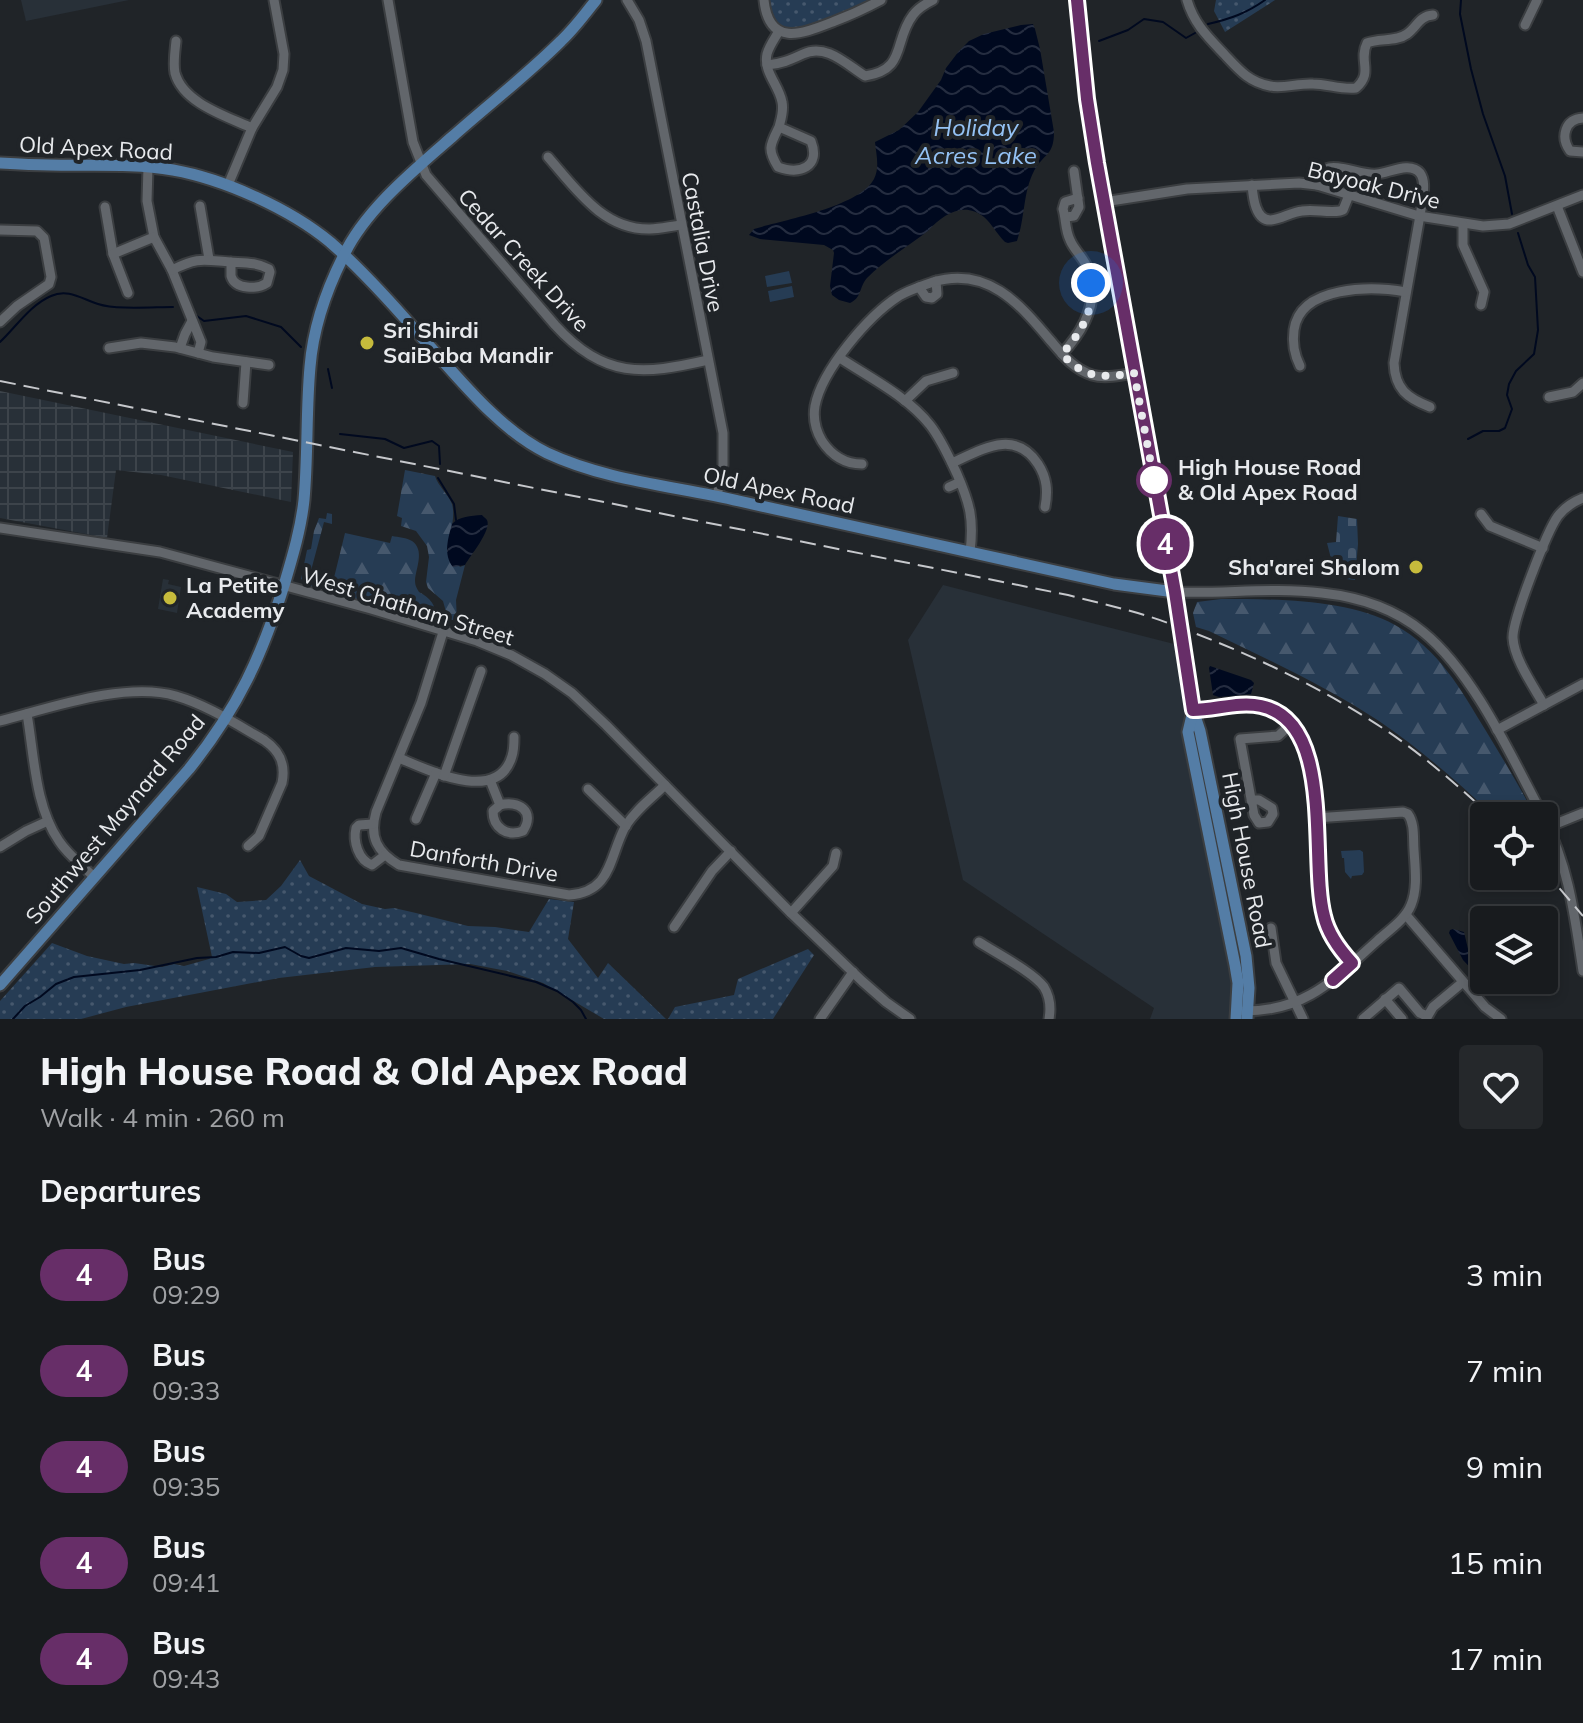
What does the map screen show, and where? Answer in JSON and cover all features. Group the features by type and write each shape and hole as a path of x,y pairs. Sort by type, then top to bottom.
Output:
{"main road":[{"name":"Southwest Maynard Road","path":"0,985 189,769 226,719 263,649 298,536 304,500 310,363 321,309 344,255 381,204 422,163 562,41 596,0"},
{"name":"High House Road","path":"1080,1 1087,99 1104,202 1175,592 1193,710 1200,731 1246,956 1242,1015"},
{"name":"Old Apex Road","path":"0,163 173,170 228,185 278,209 308,226 344,255 498,420 535,447 559,458 601,472 1114,584 1175,592"}],"street":[{"path":"228,185 252,128 277,87 283,70 284,54 274,0"},
{"name":"Cedar Creek Drive","path":"388,0 413,142 426,175 565,335 602,362 643,371 708,360"},
{"name":"Castalia Drive","path":"627,0 639,20 646,41 723,441 723,465 717,496"},
{"path":"764,0 768,18 779,31 787,34 803,33 881,0"},
{"path":"767,65 784,63 808,51 821,50 865,76 880,74 895,60 911,17 921,6 933,0"},
{"path":"1187,0 1199,28 1237,70 1249,79 1273,87 1309,84 1356,88 1364,78 1367,67 1363,51 1367,43 1406,35 1421,18 1433,15"},
{"path":"1525,25 1537,0"},
{"path":"779,31 768,49 767,65 782,101 779,127 770,147 778,167 790,171 803,169 813,159 811,141 779,127"},
{"path":"176,41 174,70 184,91 197,101 252,128"},
{"path":"1583,118 1570,123 1565,137 1570,151 1583,152"},
{"path":"548,157 585,199 607,218 622,225 646,229 681,225"},
{"path":"148,167 147,201 154,237 172,270 201,342 198,353"},
{"path":"1317,185 1326,169 1332,167 1372,175 1413,168 1422,175 1424,182 1419,216 1394,363 1396,381 1402,389 1412,400 1430,407"},
{"path":"1062,354 1073,341 1093,299 1088,269 1069,238 1063,209 1067,200 1078,198 1074,171"},
{"name":"Bayoak Drive","path":"1104,202 1187,189 1284,183 1317,185 1419,216 1463,225 1495,226 1509,224 1583,195"},
{"path":"1252,185 1254,204 1263,217 1271,220 1302,211 1340,211 1349,195"},
{"path":"200,206 209,259"},
{"path":"1557,206 1583,272"},
{"path":"105,207 113,254 128,293"},
{"path":"1463,225 1463,245 1484,292 1481,305"},
{"path":"0,230 37,231 42,235 51,277 47,286 0,322"},
{"path":"113,254 154,237"},
{"path":"172,270 186,263 209,259 231,262"},
{"path":"862,464 849,464 829,451 815,424 818,396 855,336 878,313 900,296 936,281 970,280 1000,290 1021,306 1073,365 1090,374 1103,377 1134,373"},
{"path":"1300,366 1293,350 1295,321 1316,299 1365,288 1406,292"},
{"path":"180,348 192,321"},
{"path":"109,348 141,343 269,365"},
{"path":"840,358 905,401 930,425 968,499 972,516 970,552"},
{"path":"243,403 246,362"},
{"path":"905,401 926,381 953,373"},
{"path":"1549,397 1573,392 1583,383"},
{"path":"1023,448 1026,436"},
{"path":"952,463 994,445 1009,444 1023,448 1036,460 1045,479 1048,494 1045,507"},
{"path":"949,487 960,482"},
{"path":"1544,705 1518,657 1514,628 1543,548 1560,514 1583,498"},
{"path":"1481,514 1490,526 1543,548"},
{"name":"West Chatham Street","path":"0,528 160,552 371,609 494,648 545,674 572,693 853,972 910,1019"},
{"name":"Old Apex Road","path":"1175,592 1319,592 1378,605 1406,620 1435,642 1462,673 1535,802"},
{"path":"385,855 372,865 363,860 355,840 356,828 373,824 421,703 443,632"},
{"path":"416,819 440,774 481,671"},
{"path":"1497,730 1583,684"},
{"path":"0,721 118,692 158,692 195,703 273,746 281,757 282,783 259,836 248,846"},
{"path":"1193,710 1259,706 1279,714 1302,738 1310,759 1323,915 1333,938 1352,963"},
{"path":"27,714 41,799 48,821 66,850 94,877"},
{"path":"1251,800 1240,739 1278,736 1291,724"},
{"path":"399,758 440,774 475,782 490,780 509,763 514,737"},
{"path":"490,780 500,805"},
{"name":"Danforth Drive","path":"373,824 376,842 385,855 399,865 569,895 579,894 590,890 604,878 626,826 634,814 665,785"},
{"path":"588,789 626,826"},
{"path":"1242,1015 1296,1003 1320,991 1406,915 1414,897 1413,824 1409,815 1403,812 1315,818"},
{"path":"1558,818 1583,813"},
{"path":"0,847 48,821"},
{"path":"674,927 712,871 731,851"},
{"path":"791,913 833,866 836,853"},
{"name":"Old Apex Road","path":"1558,853 1568,878 1583,971"},
{"path":"1406,915 1485,1007 1501,1019"},
{"path":"1271,928 1276,963 1303,1019"},
{"path":"979,942 1032,976 1043,987 1049,1001 1049,1019"},
{"path":"820,1019 853,972"},
{"path":"1363,1019 1399,988 1426,1018 1439,1001 1463,982"},
{"path":"1385,999 1402,1019"}],"shaded area":[{"path":"21,0 129,0 26,21"},
{"path":"0,391 293,452 291,502 161,475 116,470 107,538 0,518"},
{"name":"La Petite Academy","path":"163,579 169,580 168,584 181,587 177,613 158,609"},
{"path":"943,585 1182,646 1193,710 1188,733 1238,983 1236,1019 1150,1019 1154,1008 963,880 908,640"}],"green space":[{"path":"766,0 875,0 792,32 775,25"},
{"path":"1216,0 1275,0 1225,32 1214,11"},
{"path":"789,271 792,283 767,287 765,276"},
{"path":"792,286 794,297 770,302 768,291"},
{"path":"405,470 435,476 452,504 453,521 447,550 460,567 465,565 456,600 457,621 448,619 443,601 428,588 427,546 416,531 401,526 402,518 397,516"},
{"path":"327,513 332,514 332,524 324,522 309,578 316,580 312,587 301,579 307,550 311,549 319,518 326,519"},
{"path":"1338,516 1357,519 1355,580 1336,578 1327,543 1336,542"},
{"path":"345,533 390,543 392,536 412,541 419,554 415,585 432,602 435,618 429,622 330,594"},
{"path":"1221,599 1311,602 1356,610 1395,625 1437,658 1458,686 1527,802 1478,802 1438,766 1379,721 1296,673 1196,627 1193,613 1197,602"},
{"path":"1341,851 1363,852 1364,872 1351,879 1345,872"},
{"path":"300,860 309,876 362,904 394,908 468,926 529,932 549,899 574,902 568,939 598,978 608,963 666,1019 604,1019 543,983 507,971 470,964 375,967 279,978 126,1007 81,1019 0,1019 0,1001 52,943 87,956 124,964 184,966 209,959 212,957 197,887 226,894 237,902 266,900"},
{"path":"808,949 814,955 773,1019 668,1019 675,1007 734,995 738,979"}],"water":[{"name":"Holiday Acres Lake","path":"1033,24 1040,49 1054,140 1030,179 1017,241 1005,242 976,212 954,212 940,219 874,271 864,281 857,298 850,303 832,295 833,250 824,245 760,239 749,235 754,229 837,205 866,189 877,170 875,142 899,130 918,112 946,68 969,41 984,34"},
{"path":"482,515 488,524 484,536 465,565 453,567 447,552 452,524 462,518"},
{"path":"1210,666 1251,680 1254,683 1251,694 1213,695"},
{"path":"1450,930 1464,932 1470,950 1470,967 1463,960"}],"waterway":[{"path":"1208,24 1238,15 1265,0"},
{"path":"1461,0 1460,14 1471,69 1505,176 1512,214"},
{"path":"1099,41 1128,30 1144,19 1163,22 1186,38 1195,33"},
{"path":"1468,439 1483,431 1505,428 1512,409 1507,395 1509,384 1516,371 1534,354 1538,330 1535,277 1518,233"},
{"path":"0,342 36,305 57,294 69,294 114,307 173,307"},
{"path":"194,314 204,321 246,316 281,327 301,347"},
{"path":"328,369 332,388"},
{"path":"340,434 385,439 404,448 432,441 439,446 440,464"},
{"path":"438,478 454,504 456,520"},
{"path":"13,1019 25,1006 56,984 74,977 285,947 309,958 346,948 379,951 401,948 536,982 573,1002 586,1019"}],"railway":[{"path":"0,381 1068,595 1144,615 1253,658 1335,699 1387,731 1475,802"},
{"path":"1558,887 1583,916"}],"bus line":[{"name":"4","path":"1077,0 1097,163 1175,592 1193,710 1259,706 1285,718 1302,738 1311,766 1314,790 1323,915 1339,948 1352,963 1333,980"}],"place":[{"name":"Sri Shirdi SaiBaba Mandir","path":"367,343"},
{"name":"High House Road & Old Apex Road","path":"1154,480"},
{"name":"Sha'arei Shalom","path":"1416,567"},
{"name":"La Petite Academy","path":"170,598"}],"route":[{"path":"1091,283 1093,299 1089,312 1062,354 1073,365 1090,374 1103,377 1134,373 1154,480"}]}
